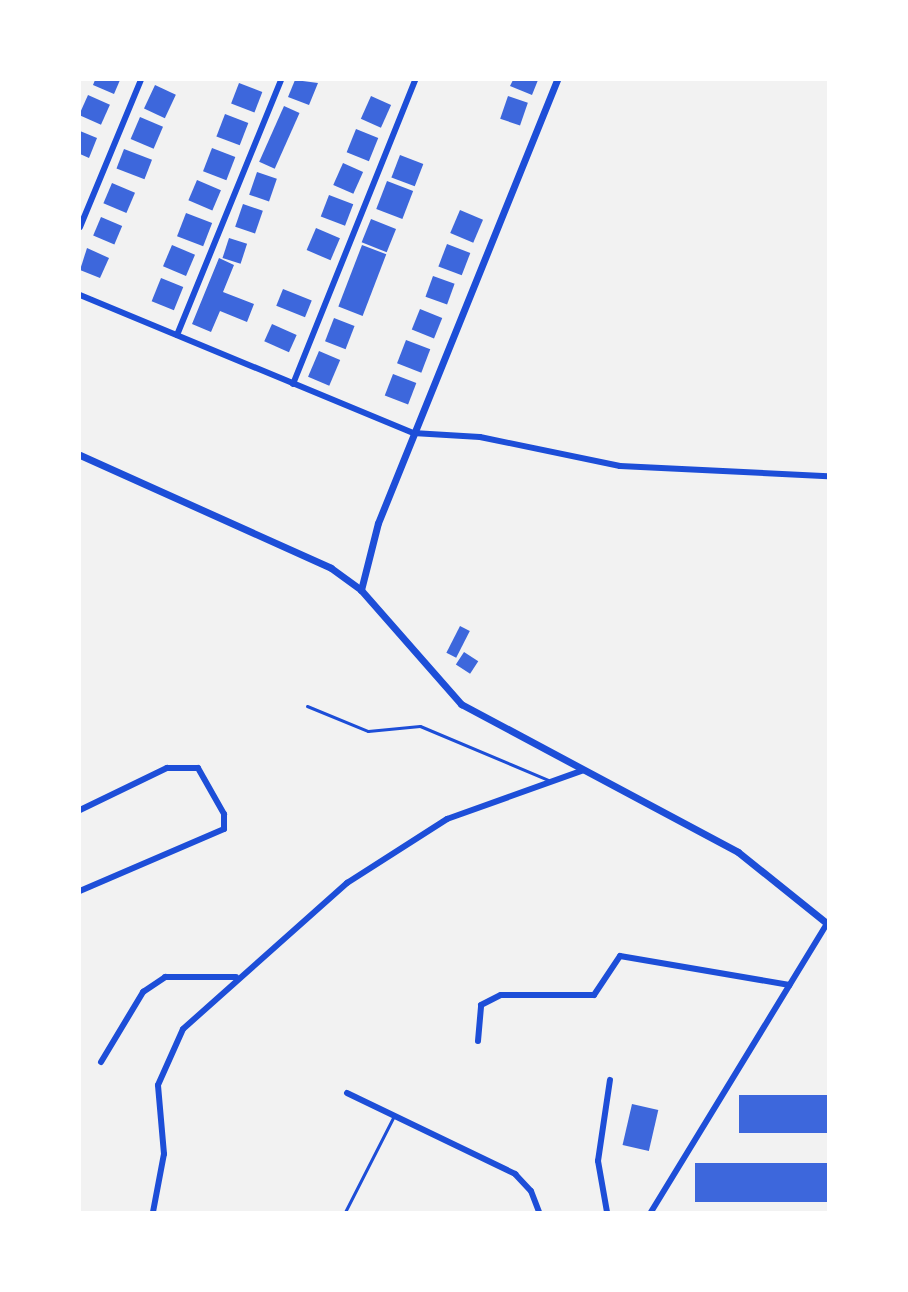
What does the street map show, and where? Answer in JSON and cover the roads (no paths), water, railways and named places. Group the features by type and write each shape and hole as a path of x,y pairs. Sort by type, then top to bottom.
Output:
{"street":[{"path":"80,227 141,80"},
{"path":"177,335 281,80"},
{"path":"293,384 415,80"},
{"path":"361,590 378,523 557,80"},
{"path":"80,295 413,433 480,437 620,466 828,476"},
{"path":"80,455 331,568 361,590 461,704 738,852 828,923 651,1212"},
{"path":"80,810 167,768 198,768 224,814 224,829 80,891"},
{"path":"153,1212 164,1154 158,1085 183,1029 236,977 347,884 447,819 584,770"},
{"path":"478,1041 481,1005 501,995 594,995 620,957 790,984"},
{"path":"101,1062 143,992 165,977 236,977"},
{"path":"607,1212 598,1161 610,1080"},
{"path":"347,1093 515,1174 531,1191 539,1212"}],"lane":[{"path":"307,706 368,731 420,726 552,782"},
{"path":"345,1212 394,1116"}]}
